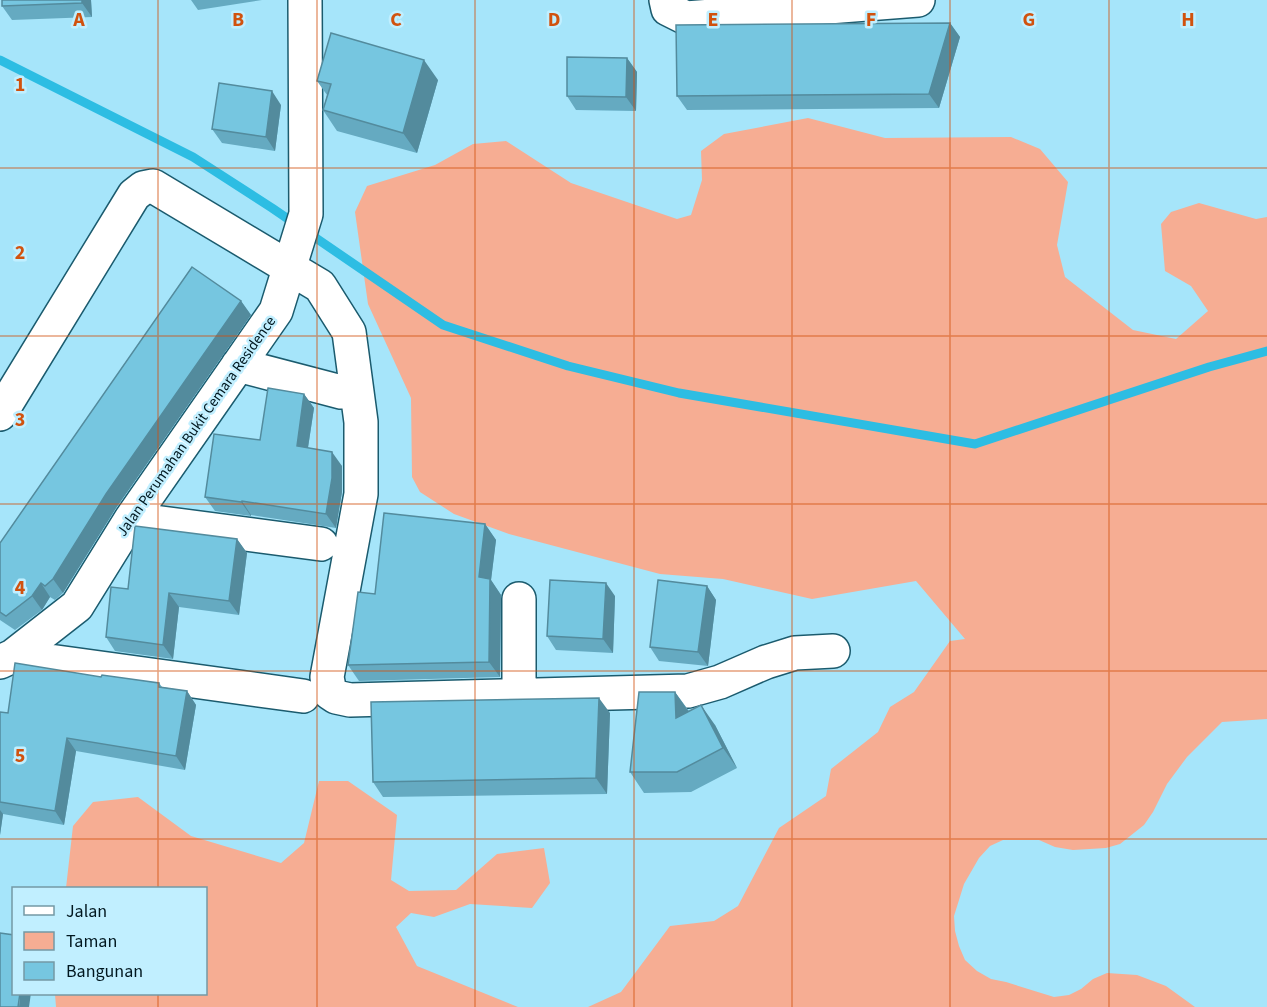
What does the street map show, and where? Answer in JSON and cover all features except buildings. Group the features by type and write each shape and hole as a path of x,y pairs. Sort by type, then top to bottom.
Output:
{"street":[{"name":"Jalan Perumahan Bukit Cemara Residence","path":"7,659 76,606 131,519 276,310 298,240 304,0"},
{"path":"666,0 668,9 686,18 918,0"},
{"path":"0,414 134,195 143,188 153,186 298,240 321,286 349,332 361,422 361,494 327,677 330,693 350,700 688,691 720,682 766,662 795,653 833,651"},
{"path":"238,365 341,392"},
{"path":"131,519 321,544"},
{"path":"519,599 519,696"},
{"path":"7,659 303,696"}],"green space":[{"path":"808,118 885,138 1011,137 1040,149 1068,182 1057,245 1065,277 1133,330 1176,339 1208,311 1191,286 1165,271 1161,224 1171,212 1199,203 1256,219 1267,217 1267,719 1222,722 1187,757 1167,784 1144,825 1120,844 1106,848 1073,850 1055,847 1039,840 1003,840 990,846 979,858 964,884 954,916 955,931 965,960 977,971 991,979 1054,997 1069,995 1093,979 1107,973 1137,975 1166,986 1195,1007 588,1007 621,992 670,926 714,921 738,906 779,828 826,796 831,769 878,732 890,707 914,692 950,641 965,639 916,581 812,599 723,579 660,574 509,534 454,514 420,492 412,477 411,398 368,304 355,212 367,186 435,165 473,144 506,141 571,183 677,219 691,215 702,180 701,151 724,134"},
{"path":"319,781 348,781 397,815 391,880 409,891 456,890 497,854 544,848 550,883 532,908 470,904 434,917 411,913 396,927 417,966 518,1007 56,1007 55,995 207,995 207,887 66,887 73,826 93,802 138,797 191,836 281,863 304,843"}],"waterway":[{"path":"0,60 193,157 443,325 568,366 679,393 975,444 1209,367 1267,351"}]}
